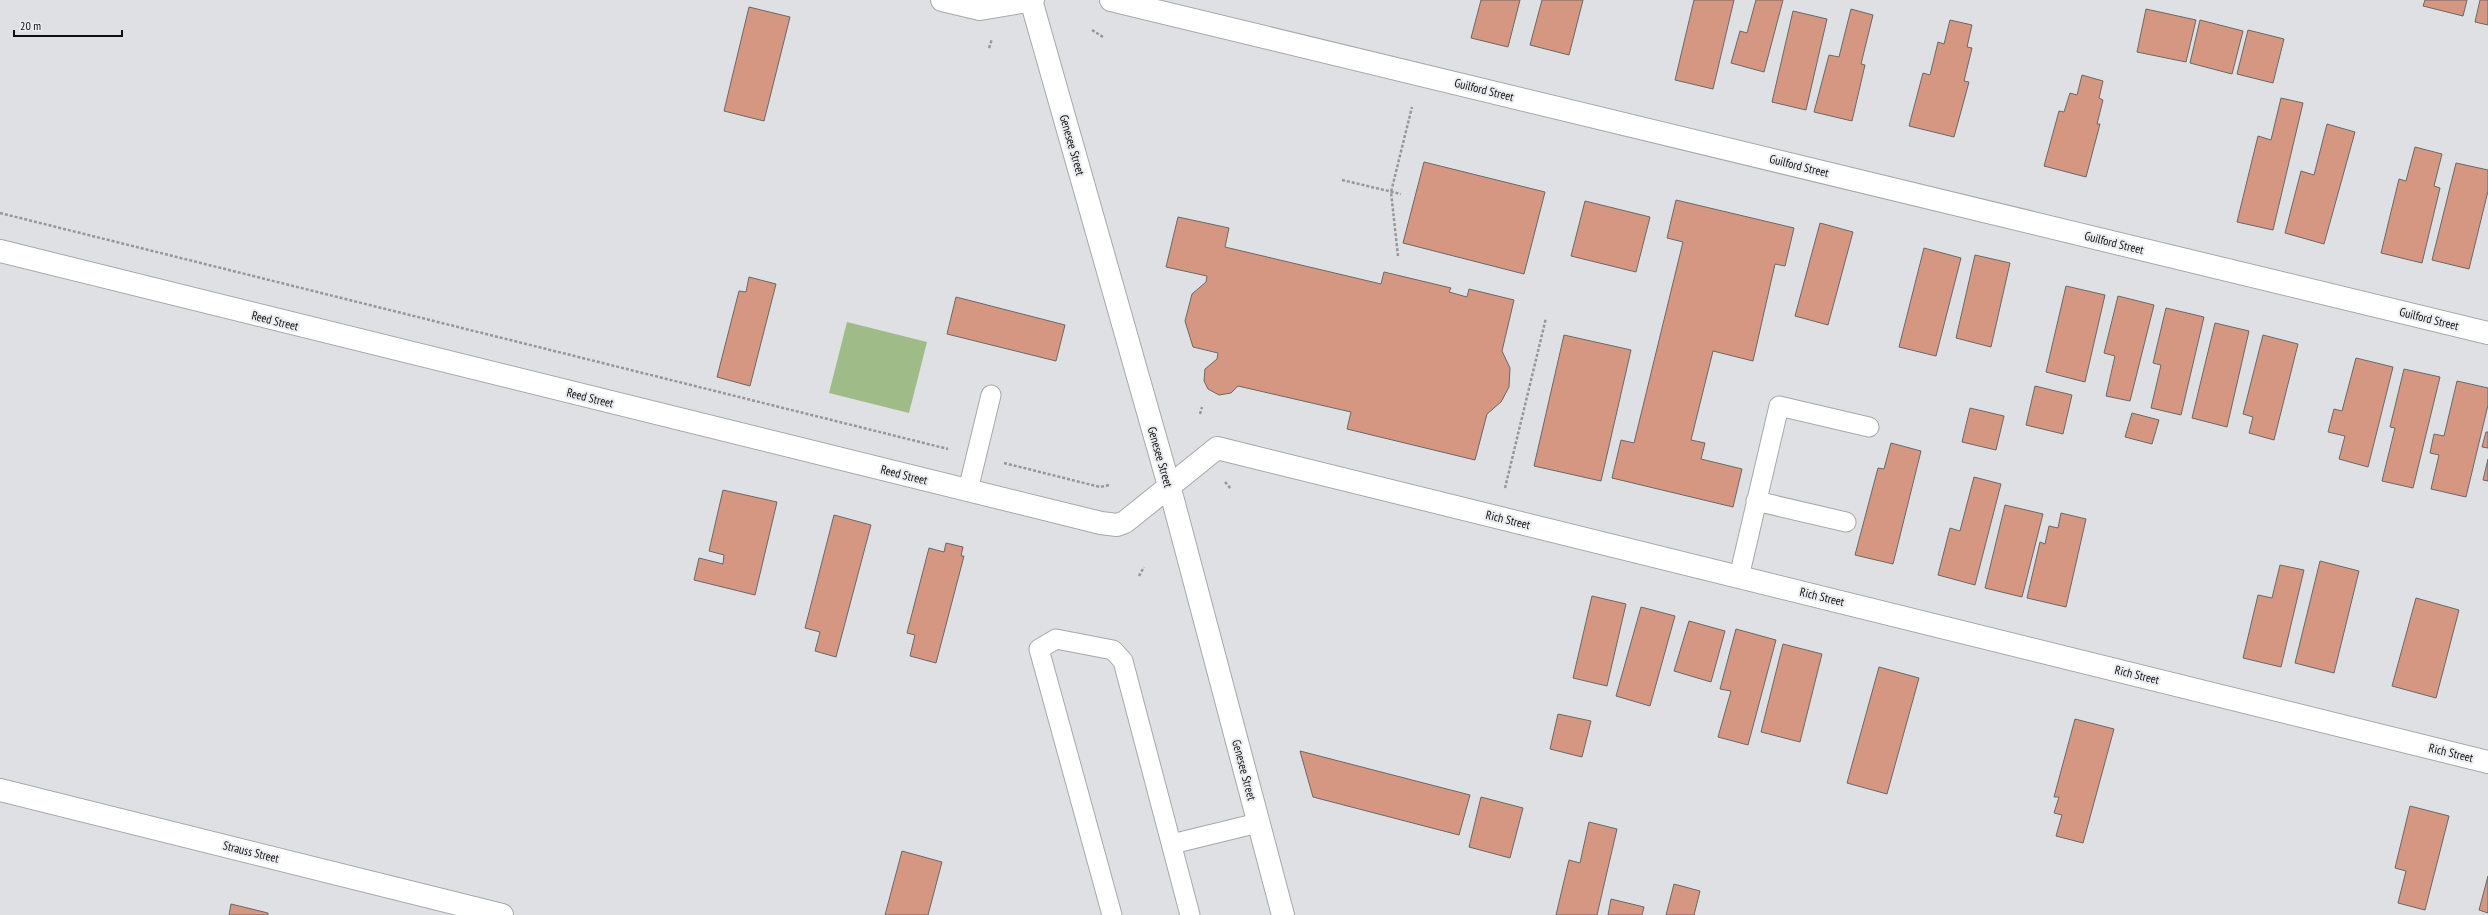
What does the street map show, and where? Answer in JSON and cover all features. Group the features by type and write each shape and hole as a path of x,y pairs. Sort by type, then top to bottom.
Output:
{"street":[{"path":"942,0 980,10 1032,0"},
{"name":"Genesee Street","path":"1032,0 1169,486 1283,915"},
{"name":"Guilford Street","path":"1111,0 2488,333"},
{"name":"Reed Street","path":"0,251 968,490 1117,525 1125,522 1169,486"},
{"name":"Rich Street","path":"1169,486 1217,448 2488,762"},
{"name":"Strauss Street","path":"0,790 502,915"}],"lane":[{"path":"968,490 991,395"},
{"path":"1739,577 1779,406 1869,427"},
{"path":"1756,501 1846,522"},
{"path":"1112,915 1039,649 1056,639 1113,650 1123,661 1190,915"},
{"path":"1172,844 1258,823"}],"path":[{"path":"1092,30 1103,37"},
{"path":"989,48 992,39"},
{"path":"1398,256 1391,192 1412,107"},
{"path":"1342,180 1401,194"},
{"path":"0,213 1100,487 1110,485"},
{"path":"1505,490 1546,318"},
{"path":"1200,414 1202,407"},
{"path":"1223,479 1231,489"},
{"path":"1139,576 1144,567"}],"green space":[{"path":"847,322 927,342 909,413 829,393"}],"building":[{"path":"1481,0 1520,0 1508,47 1471,38"},
{"path":"1542,0 1583,0 1569,55 1530,45"},
{"path":"1694,0 1734,0 1713,89 1675,80"},
{"path":"1756,0 1783,0 1764,72 1731,63 1740,31 1747,33"},
{"path":"2425,0 2467,0 2463,16 2423,6"},
{"path":"2480,0 2488,0 2488,25 2475,22"},
{"path":"749,7 790,17 764,121 724,111"},
{"path":"1851,9 1873,15 1861,64 1865,65 1852,121 1814,112 1829,55 1839,57"},
{"path":"2146,9 2196,20 2186,62 2137,52"},
{"path":"1793,11 1827,19 1806,110 1772,102"},
{"path":"1950,20 1972,25 1967,47 1972,48 1964,81 1969,82 1954,137 1909,126 1923,73 1930,75 1938,42 1944,44"},
{"path":"2200,20 2243,31 2232,74 2190,63"},
{"path":"2248,30 2284,39 2273,83 2237,74"},
{"path":"2082,75 2103,81 2099,98 2103,100 2097,124 2100,124 2086,177 2044,166 2059,111 2064,112 2070,93 2077,95"},
{"path":"2281,98 2303,103 2273,230 2237,222 2258,136 2271,140"},
{"path":"2327,124 2355,132 2324,244 2285,233 2301,171 2314,175"},
{"path":"2415,147 2442,154 2434,186 2440,188 2422,263 2381,253 2399,179 2406,181"},
{"path":"1424,162 1545,192 1524,274 1403,243"},
{"path":"2456,163 2488,170 2488,191 2469,269 2432,260"},
{"path":"1676,200 1794,228 1785,266 1775,264 1753,361 1713,351 1691,440 1705,443 1701,459 1742,469 1733,507 1612,478 1621,440 1634,443 1683,242 1667,238"},
{"path":"1585,201 1650,217 1636,272 1571,256"},
{"path":"1178,217 1229,228 1225,247 1381,284 1384,272 1451,288 1449,292 1467,297 1469,289 1514,300 1502,351 1510,368 1509,387 1501,402 1487,414 1475,460 1347,429 1351,412 1238,386 1231,393 1219,395 1208,389 1204,381 1205,369 1217,359 1218,353 1193,347 1185,321 1192,294 1206,282 1207,276 1166,267"},
{"path":"1820,223 1853,232 1828,325 1795,316"},
{"path":"1924,248 1961,258 1936,356 1899,347"},
{"path":"1975,255 2010,263 1991,347 1956,338"},
{"path":"749,277 776,284 750,386 717,377 739,291 746,292"},
{"path":"2066,286 2105,295 2085,382 2046,372"},
{"path":"2118,296 2154,305 2130,401 2106,396 2115,356 2104,353"},
{"path":"956,297 1065,325 1056,361 947,334"},
{"path":"2166,308 2204,317 2181,415 2151,408 2161,365 2153,363"},
{"path":"2215,323 2249,331 2227,427 2192,418"},
{"path":"1564,335 1631,350 1601,481 1534,466"},
{"path":"2263,335 2298,344 2274,440 2249,433 2253,417 2243,414"},
{"path":"2356,358 2393,367 2368,467 2339,459 2345,436 2328,432 2334,409 2342,411"},
{"path":"2404,369 2440,377 2413,488 2382,481 2395,428 2390,427"},
{"path":"2457,381 2488,388 2488,405 2466,497 2431,489 2439,455 2430,453 2434,434 2444,436"},
{"path":"2035,386 2072,395 2063,434 2026,425"},
{"path":"1970,408 2004,416 1996,450 1962,442"},
{"path":"2132,413 2159,420 2152,444 2125,437"},
{"path":"2486,432 2488,432 2488,448 2482,447"},
{"path":"1891,443 1921,451 1893,564 1855,555 1878,468 1884,469"},
{"path":"2488,459 2488,481 2483,480"},
{"path":"1974,477 2001,484 1975,585 1938,575 1950,528 1960,531"},
{"path":"723,490 777,502 755,595 694,580 699,558 723,564 724,555 709,551"},
{"path":"2005,505 2043,514 2022,597 1985,588"},
{"path":"2061,513 2086,519 2066,607 2027,598 2040,542 2045,544 2049,526 2058,528"},
{"path":"834,515 871,525 836,657 815,651 820,632 805,628"},
{"path":"946,543 963,547 961,556 964,556 936,663 910,656 915,635 907,633 929,548 944,552"},
{"path":"2320,561 2359,571 2334,673 2295,663"},
{"path":"2280,565 2304,570 2281,667 2243,658 2258,595 2272,598"},
{"path":"1592,596 1626,604 1607,686 1573,678"},
{"path":"2416,598 2459,610 2436,698 2392,686"},
{"path":"1641,607 1675,616 1650,706 1616,696"},
{"path":"1689,621 1725,631 1711,682 1674,671"},
{"path":"1736,629 1776,640 1748,745 1718,737 1731,691 1720,689"},
{"path":"1783,644 1822,654 1800,742 1761,732"},
{"path":"1879,667 1919,678 1887,794 1847,783"},
{"path":"1558,714 1591,721 1582,757 1550,749"},
{"path":"2075,719 2114,729 2083,843 2056,836 2062,815 2054,813 2059,797 2054,797"},
{"path":"1300,751 1470,795 1459,835 1313,797"},
{"path":"1481,797 1523,808 1510,858 1469,847"},
{"path":"2410,806 2449,816 2425,910 2398,903 2406,871 2395,868"},
{"path":"1589,822 1617,829 1597,915 1556,915 1569,860 1580,863"},
{"path":"902,851 942,862 928,915 885,915"},
{"path":"2488,876 2488,913 2479,910"},
{"path":"1674,884 1700,891 1694,915 1666,915"},
{"path":"1611,899 1644,907 1642,915 1608,915"},
{"path":"231,904 268,913 268,915 229,915"}]}
